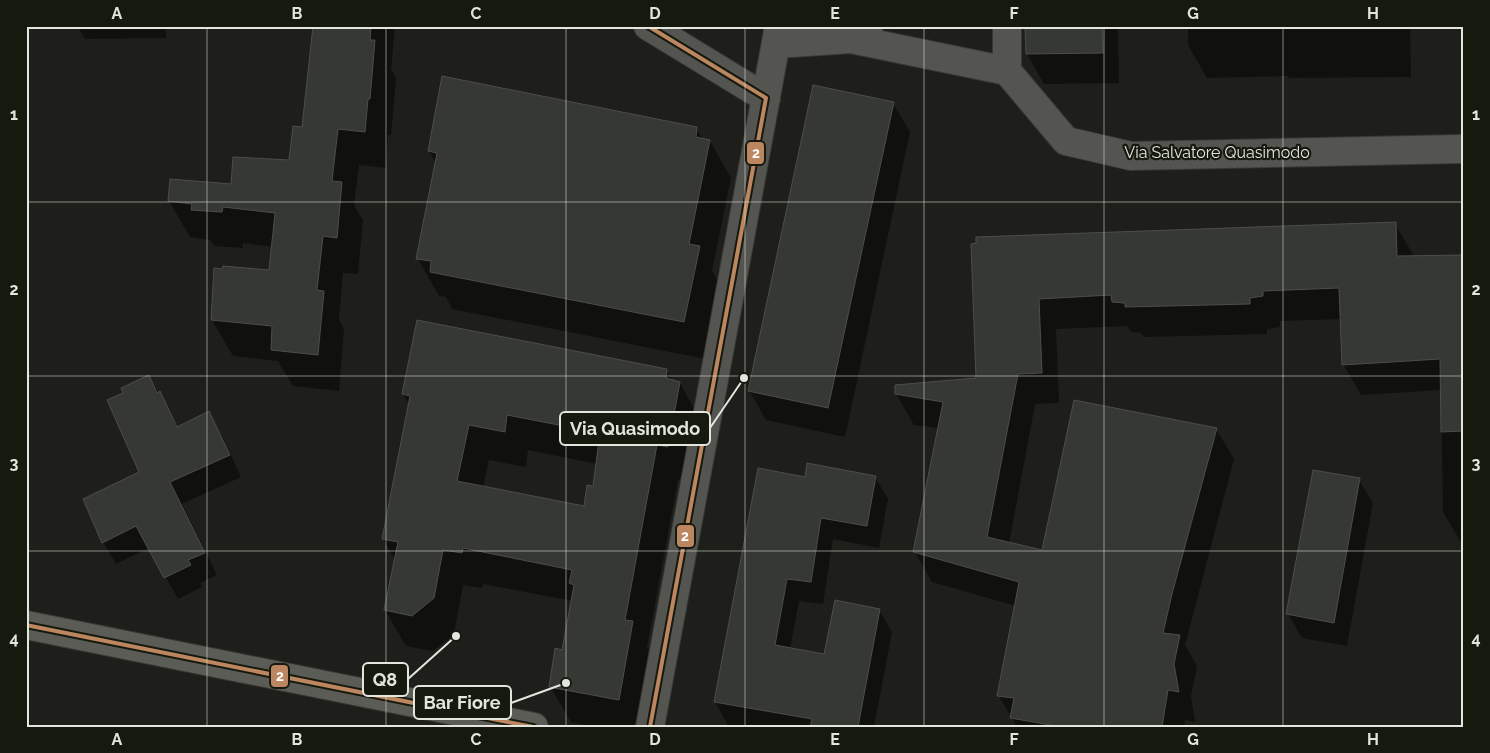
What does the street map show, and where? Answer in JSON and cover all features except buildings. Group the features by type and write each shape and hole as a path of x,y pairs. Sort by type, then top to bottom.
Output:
{"main road":[{"path":"26,625 534,727"}],"street":[{"path":"648,26 766,98"},
{"path":"851,39 878,26"},
{"path":"650,727 778,35 851,39 1007,71 1007,26"},
{"name":"Via Salvatore Quasimodo","path":"1007,71 1066,141 1131,156 1462,147"}],"transit line":[{"name":"2","path":"648,26 766,98 650,727"},
{"name":"2","path":"26,625 533,727"}],"place":[{"name":"Via Quasimodo","path":"744,378"},
{"name":"Q8","path":"456,636"},
{"name":"Bar Fiore","path":"566,683"}]}
